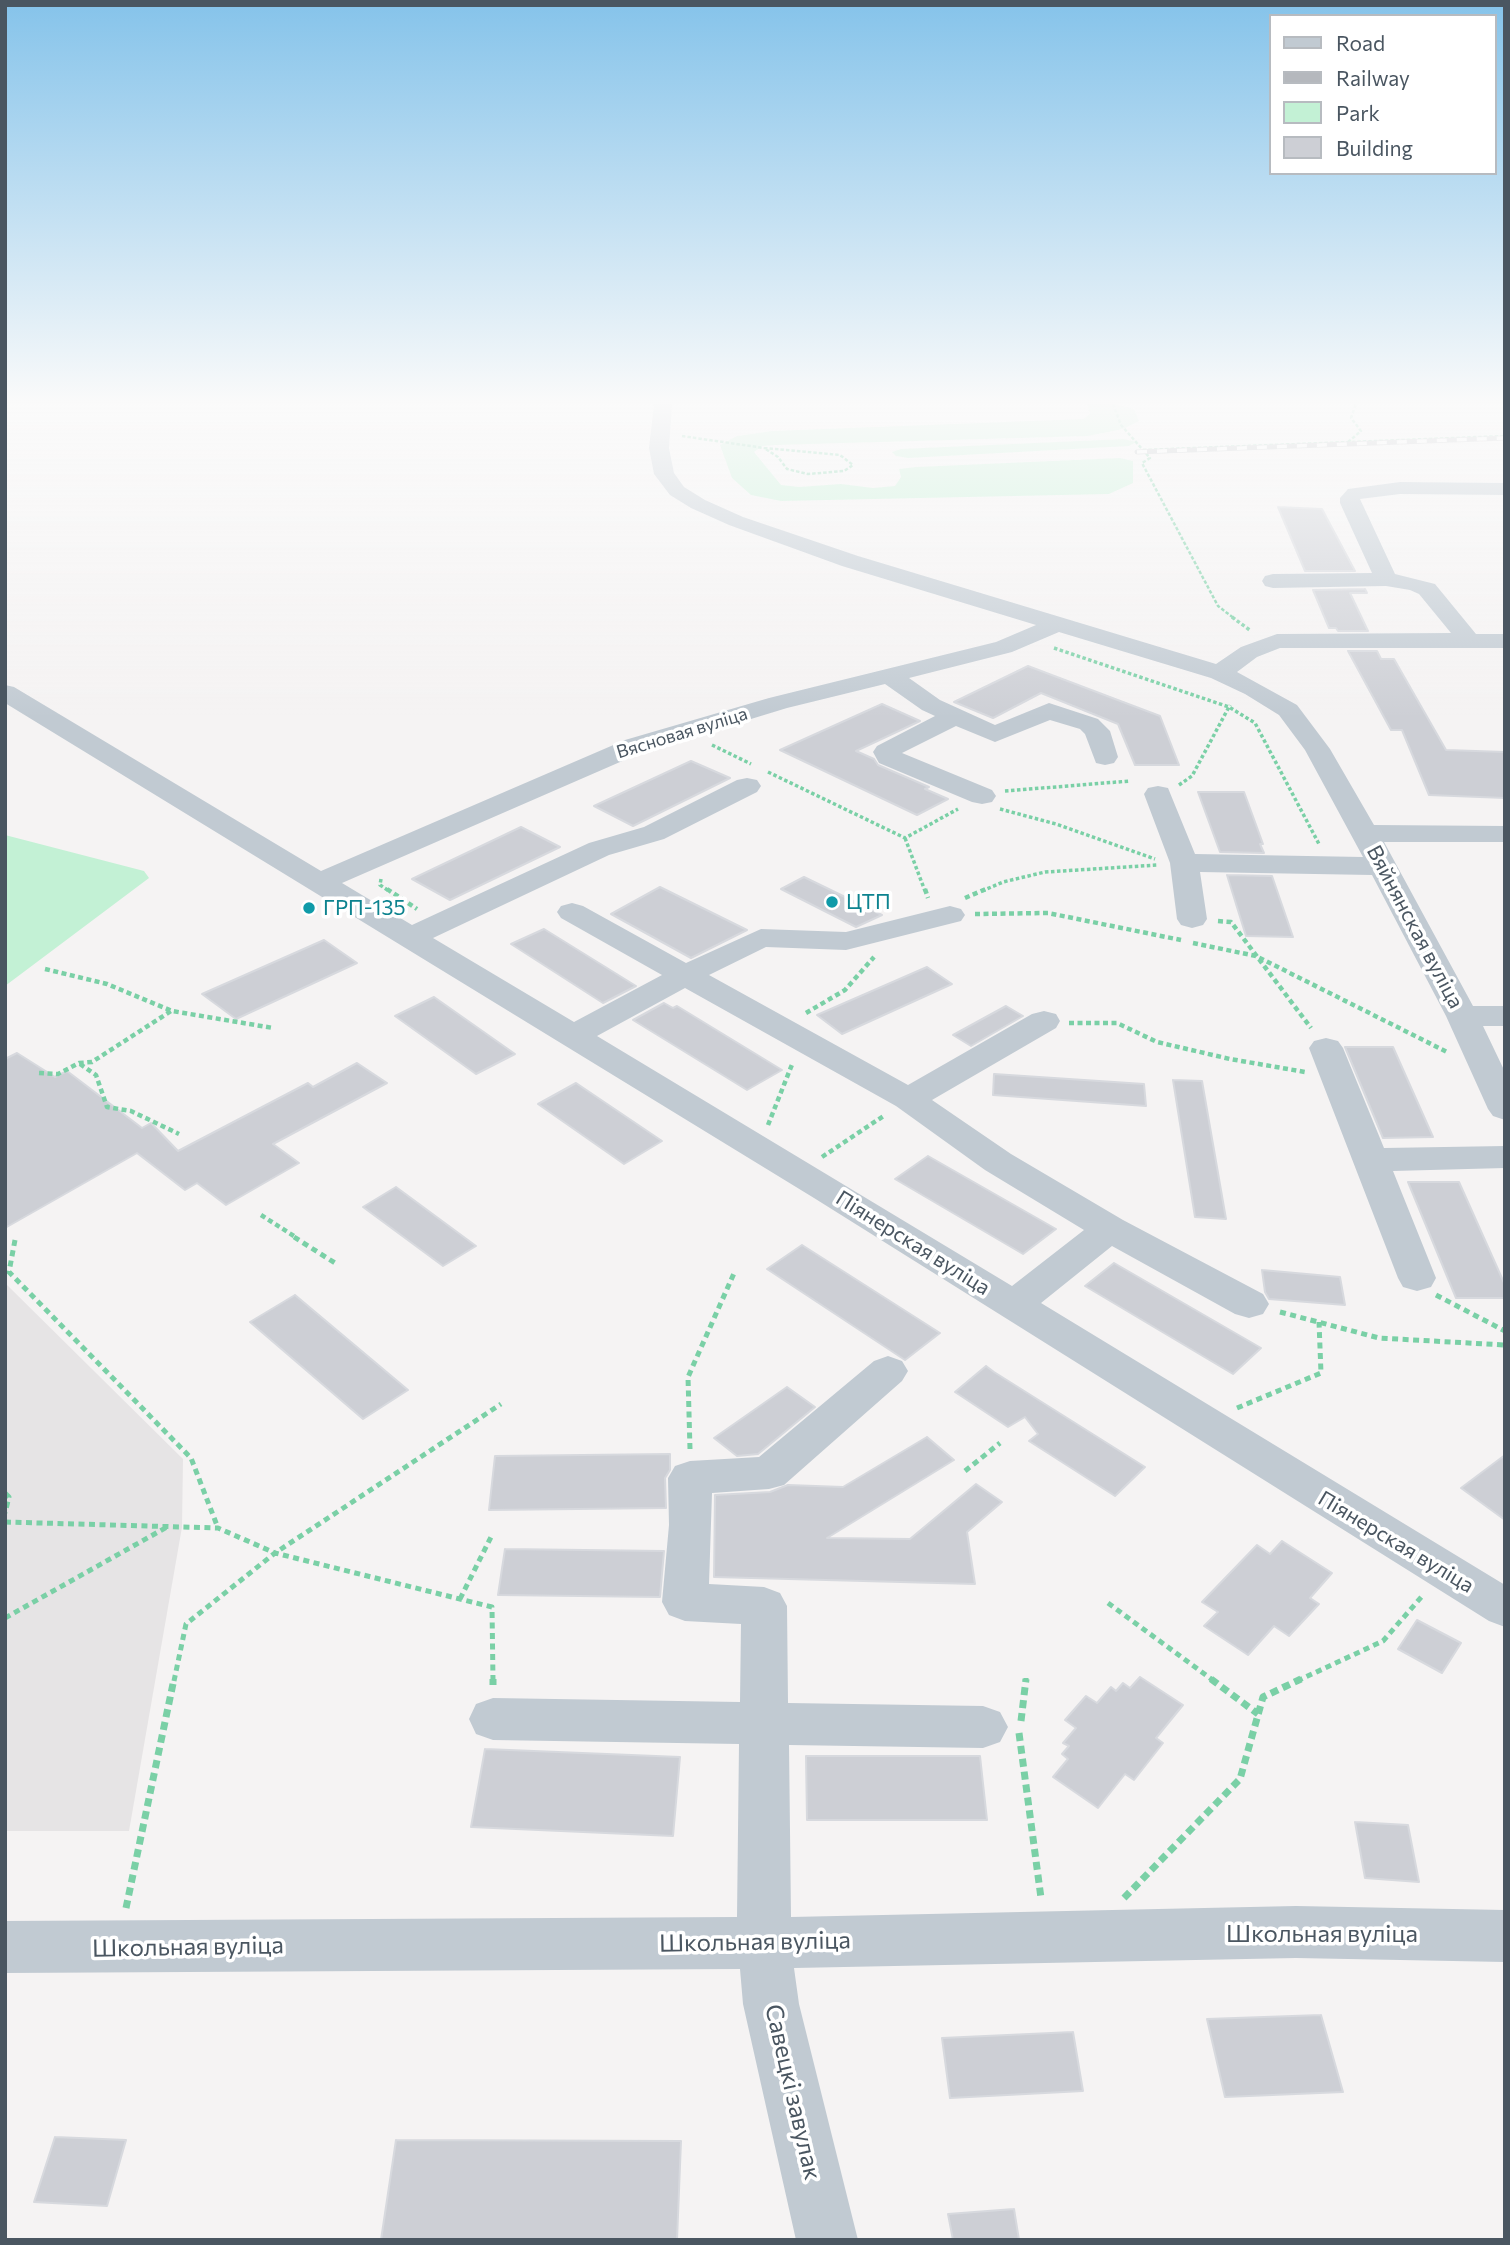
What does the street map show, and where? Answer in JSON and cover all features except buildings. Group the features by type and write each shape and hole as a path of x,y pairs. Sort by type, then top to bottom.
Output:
{"street":[{"name":"Вяйнянская вуліца","path":"708,509 861,564 1231,678 1288,710 1317,749 1383,866 1462,1016 1505,1109"},
{"path":"1353,509 1386,579"},
{"path":"1273,581 1402,580 1427,589 1469,640"},
{"name":"Вясновая вуліца","path":"320,883 600,759 681,731 812,694 892,677 1027,639 1058,624"},
{"path":"1231,678 1249,652 1268,644 1303,639 1505,641"},
{"path":"892,677 912,694 995,734 1045,712 1057,712 1093,727 1115,765"},
{"name":"Піянерская вуліца","path":"5,692 799,1173 1505,1608"},
{"path":"955,717 899,743 886,752 888,757 977,799"},
{"path":"409,938 598,849 654,833 747,786"},
{"path":"1158,796 1184,863 1192,919"},
{"path":"1365,833 1505,834"},
{"path":"1184,863 1383,866"},
{"path":"572,912 908,1099 976,1148 1110,1229 1249,1304"},
{"path":"572,1037 683,976 761,938 846,941 943,917"},
{"path":"1462,1016 1505,1016"},
{"path":"908,1099 1044,1021"},
{"path":"1332,1063 1417,1278"},
{"path":"1370,1160 1505,1157"},
{"path":"1013,1305 1110,1229"},
{"path":"690,1478 769,1473 888,1371"},
{"name":"Савецкі завулак","path":"690,1478 691,1525 685,1602 764,1606 764,1943 771,2004 827,2240"},
{"path":"493,1719 983,1727"},
{"name":"Школьная вуліца","path":"5,1947 764,1943 1296,1932 1505,1936"}],"path":[{"path":"1166,509 1218,606 1268,644"},
{"path":"1027,639 1229,707 1255,723 1330,865"},
{"path":"1115,765 1134,788 1158,796 1192,776 1229,707 1231,678"},
{"path":"681,731 905,838 943,917"},
{"path":"905,838 977,799 998,792 1130,780"},
{"path":"977,799 1161,861 1184,863"},
{"path":"943,917 950,905 1003,882 1045,872 1184,863"},
{"path":"943,917 1048,912 1256,956 1489,1073"},
{"path":"1192,919 1231,922 1332,1063"},
{"path":"759,1149 790,1035 845,990 900,928"},
{"path":"45,969 107,984 172,1011 273,1028"},
{"path":"39,1073 58,1074 79,1063 92,1062 172,1011"},
{"path":"1044,1021 1117,1023 1157,1042 1230,1059 1332,1063"},
{"path":"79,1063 96,1075 107,1107 131,1111 179,1134"},
{"path":"799,1173 908,1099"},
{"path":"261,1215 335,1263"},
{"path":"15,1240 9,1272 191,1458 218,1528"},
{"path":"690,1478 688,1377 735,1271"},
{"path":"1417,1278 1438,1298 1505,1331"},
{"path":"1249,1304 1379,1338 1505,1345"},
{"path":"1202,1422 1321,1373 1319,1322"},
{"path":"117,1948 186,1624 275,1553 501,1404"},
{"path":"965,1472 1000,1443"},
{"path":"5,1493 9,1497 5,1513"},
{"path":"5,1522 218,1528 275,1553 492,1607 493,1719"},
{"path":"5,1618 167,1526"},
{"path":"460,1599 491,1537"},
{"path":"1026,1678 1019,1733 1067,1937 1240,1779 1263,1697 1382,1641 1444,1571"},
{"path":"1108,1603 1258,1714"}],"shaded area":[{"path":"5,1283 183,1459 182,1527 129,1831 5,1831"}],"green space":[{"path":"5,835 144,871 149,878 5,986"}],"place":[{"name":"ЦТП","path":"832,902"},
{"name":"ГРП-135","path":"309,908"}]}
